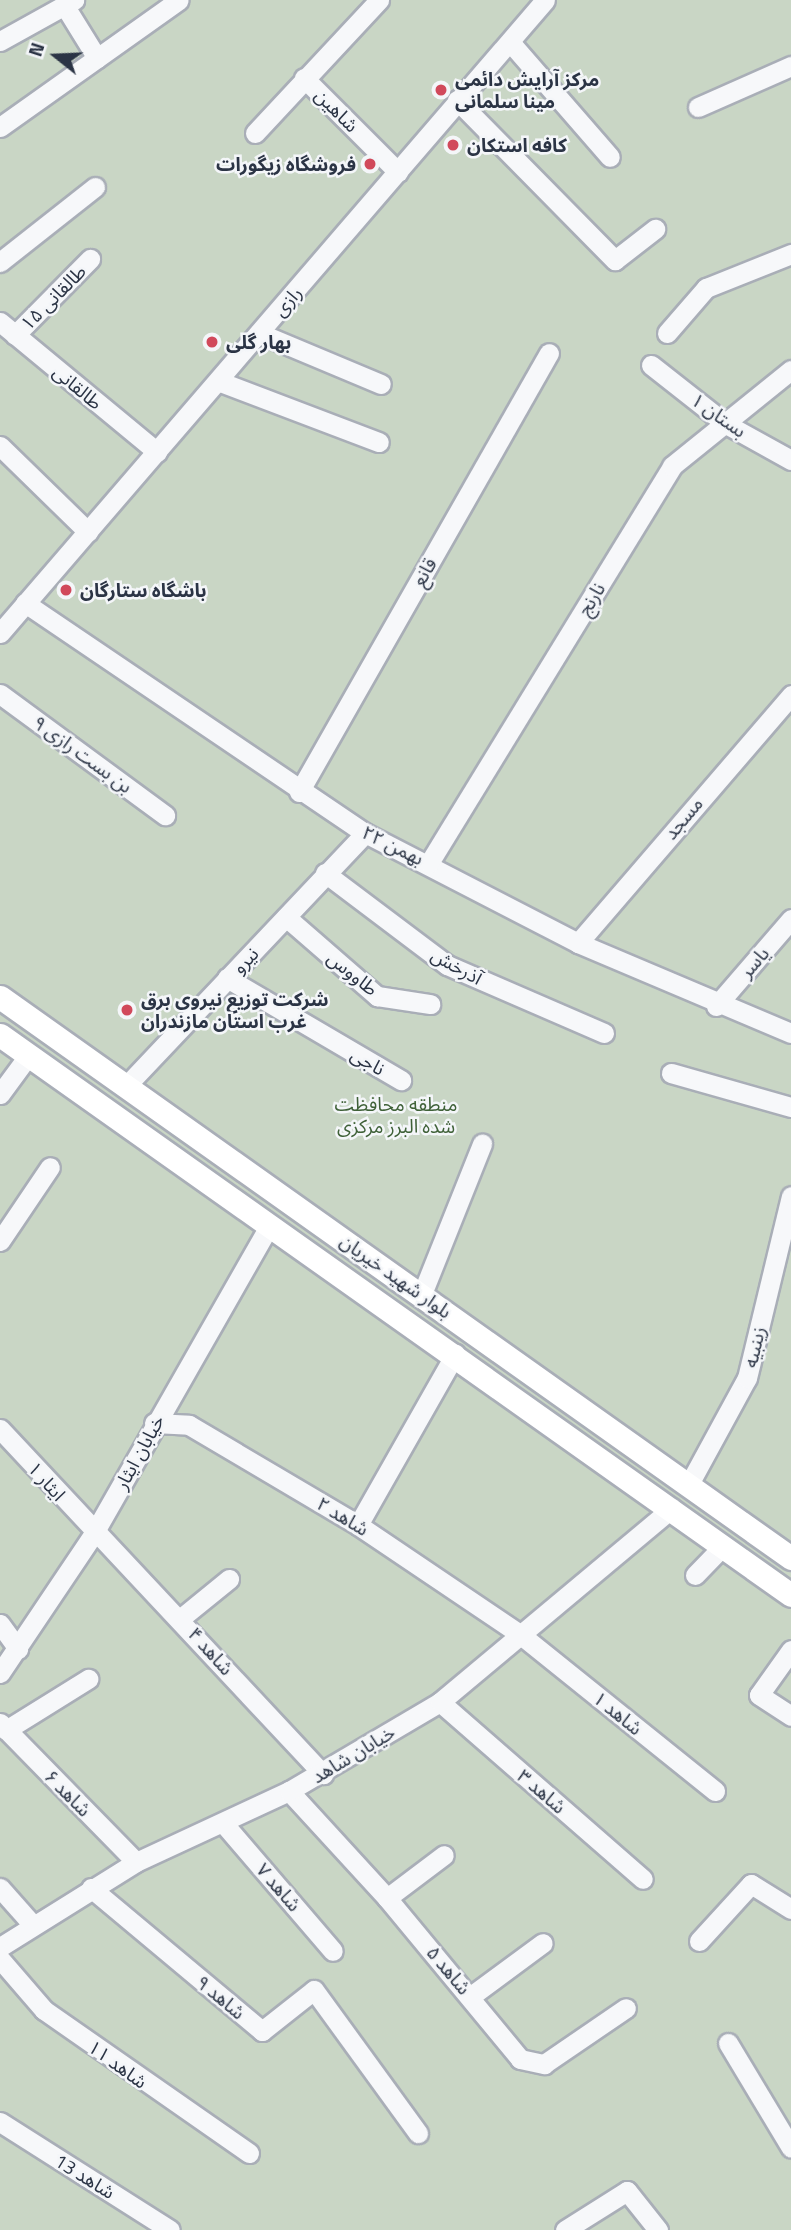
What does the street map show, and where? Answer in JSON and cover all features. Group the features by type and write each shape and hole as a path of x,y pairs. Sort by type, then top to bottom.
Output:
{"main road":[{"name":"بلوار شهید خیریان","path":"0,997 791,1558"},
{"name":"بلوار شهید خیریان","path":"0,1035 455,1354 791,1595"},
{"path":"672,1508 688,1486"}],"street":[{"path":"0,127 179,0"},
{"path":"255,133 379,0"},
{"name":"رازی","path":"0,634 545,0"},
{"path":"0,41 70,4 97,58"},
{"path":"510,42 610,157"},
{"path":"698,107 791,66"},
{"name":"شاهین","path":"304,78 398,172"},
{"path":"457,100 615,260 655,229"},
{"path":"0,262 96,187"},
{"path":"667,332 706,288 791,254"},
{"name":"طالقانی ۱۵","path":"15,335 90,259"},
{"name":"طالقانی","path":"0,323 156,452"},
{"path":"259,333 381,384"},
{"name":"قانع","path":"299,792 548,353"},
{"name":"بستان ۱","path":"651,365 726,424 791,460"},
{"name":"نارنج","path":"429,863 672,466 791,370"},
{"path":"218,381 379,442"},
{"path":"0,446 88,532"},
{"name":"۲۲ بهمن","path":"26,603 299,792 365,833 429,863 578,943 716,1006 791,1033"},
{"name":"بن بست رازی ۹","path":"0,694 165,815"},
{"name":"مسجد","path":"578,943 772,712 791,695"},
{"path":"772,712 791,721"},
{"name":"نیرو","path":"126,1086 365,833"},
{"name":"آذرخش","path":"325,873 447,965 604,1033"},
{"name":"طاووس","path":"286,917 377,996 430,1004"},
{"name":"یاسر","path":"716,1006 791,919"},
{"name":"ناجی","path":"227,978 401,1080"},
{"path":"0,1094 28,1056"},
{"path":"671,1073 791,1107"},
{"path":"422,1294 482,1144"},
{"path":"0,1241 50,1167"},
{"name":"زینبیه","path":"688,1486 747,1378 787,1223 791,1196"},
{"name":"خیابان ایثار","path":"0,1673 94,1533 154,1423 270,1225"},
{"path":"358,1525 455,1354"},
{"name":"شاهد ۲","path":"154,1423 189,1425 358,1525 521,1635"},
{"name":"ایثار ۱","path":"0,1429 94,1533"},
{"name":"خیابان شاهد","path":"0,1947 32,1924 136,1862 224,1824 323,1774 440,1702 672,1508"},
{"name":"شاهد ۴","path":"94,1533 181,1618 323,1774"},
{"path":"695,1575 723,1546"},
{"path":"181,1618 229,1579"},
{"path":"0,1624 18,1649"},
{"name":"شاهد ۱","path":"521,1635 715,1791"},
{"path":"791,1650 759,1695 791,1716"},
{"path":"3,1726 88,1679"},
{"name":"شاهد ۳","path":"440,1702 643,1880"},
{"name":"شاهد ۶","path":"3,1726 136,1862"},
{"name":"شاهد ۵","path":"289,1791 387,1898 530,2066 544,2064 626,2008"},
{"name":"شاهد ۷","path":"224,1824 333,1951"},
{"path":"387,1898 444,1855"},
{"path":"699,1941 751,1884 791,1909"},
{"path":"0,1888 32,1924"},
{"name":"شاهد ۹","path":"91,1888 262,2031 314,1990 418,2133"},
{"path":"471,1996 543,1943"},
{"name":"شاهد ۱۱","path":"0,1959 44,2010 249,2152"},
{"path":"728,2043 791,2148"},
{"name":"شاهد 13","path":"3,2131 170,2230"},
{"path":"565,2230 627,2191 658,2230"}],"green space":[{"name":"منطقه محافظت شده البرز مرکزی","path":"0,0 791,0 791,2230 0,2230"}],"place":[{"name":"مرکز آرایش دائمی مینا سلمانی","path":"441,90"},
{"name":"کافه استکان","path":"453,145"},
{"name":"فروشگاه زیگورات","path":"370,164"},
{"name":"بهار گلی","path":"212,342"},
{"name":"باشگاه ستارگان","path":"66,590"},
{"name":"شرکت توزیع نیروی برق غرب استان مازندران","path":"127,1010"}]}
